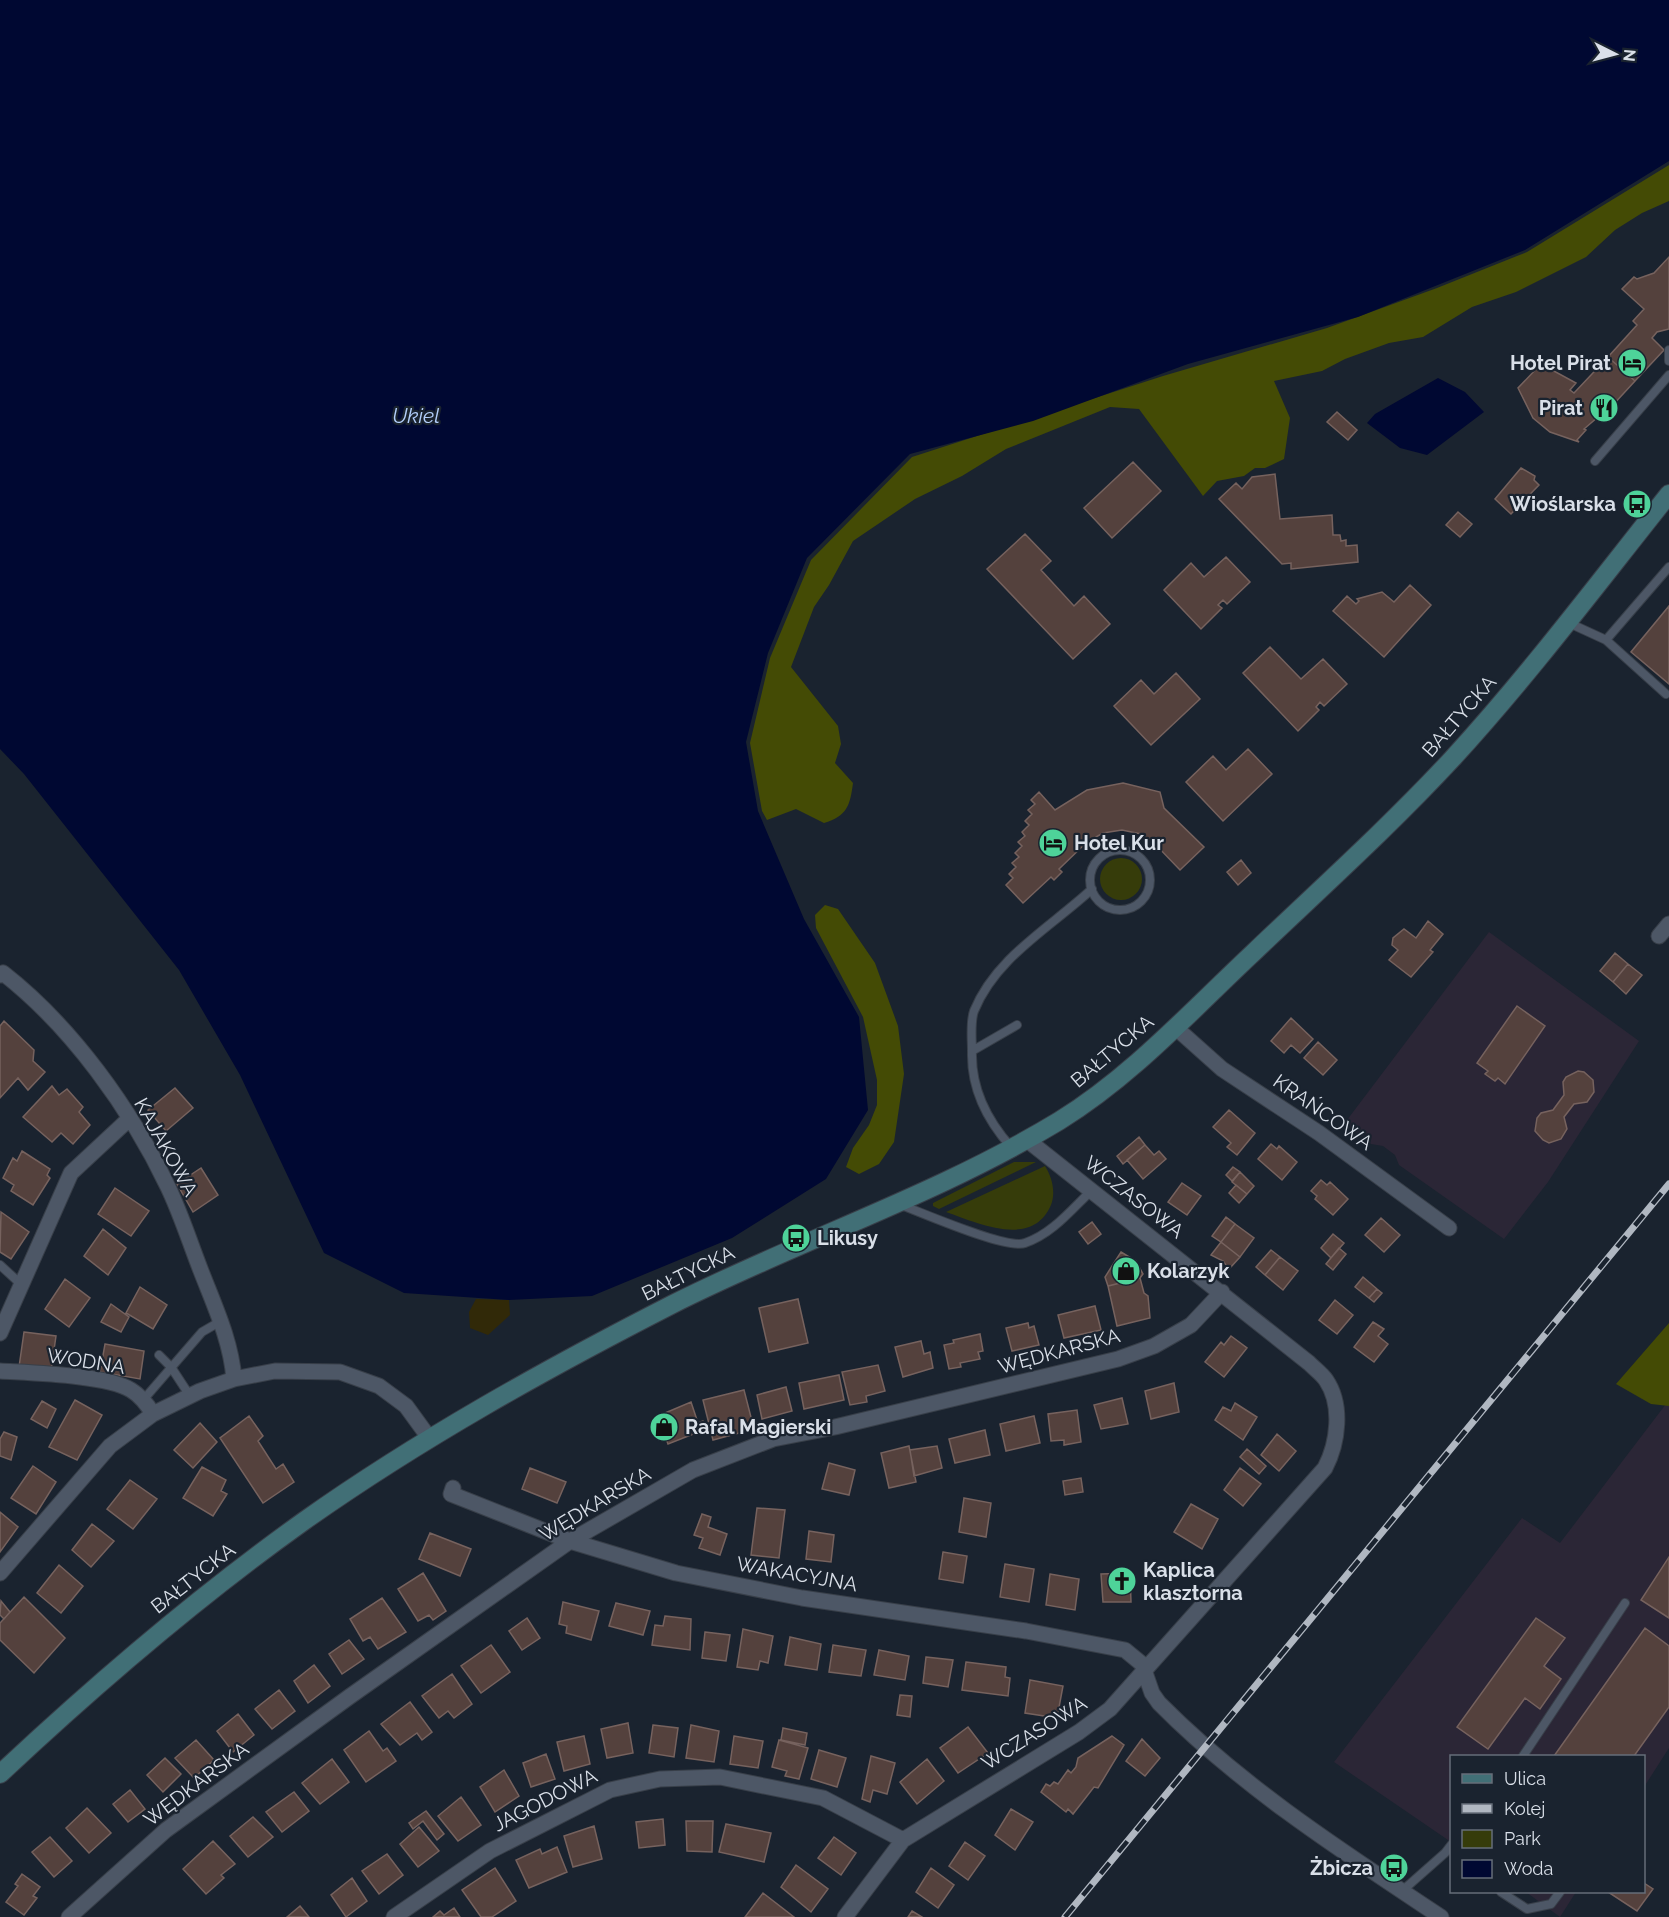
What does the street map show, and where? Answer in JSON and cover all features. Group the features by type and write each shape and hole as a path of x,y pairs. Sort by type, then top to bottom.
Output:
{"main road":[{"name":"BAŁTYCKA","path":"0,1774 78,1701 176,1618 305,1520 430,1439 571,1358 678,1302 897,1203 1018,1143 1093,1098 1119,1078 1175,1027 1430,782 1478,730 1669,494"}],"street":[{"path":"1659,936 1669,924"},
{"name":"KAJAKOWA","path":"1,973 35,998 99,1073 129,1119 168,1187 221,1321 232,1357 234,1379"},
{"name":"KRAŃCOWA","path":"1175,1027 1222,1069 1319,1133 1449,1228"},
{"path":"0,1333 23,1286 71,1173 129,1119"},
{"name":"WCZASOWA","path":"845,1917 903,1840 1089,1726 1110,1709 1324,1468 1334,1451 1335,1408 1327,1382 1284,1341 1222,1292 1091,1191 1018,1143"},
{"name":"WĘDKARSKA","path":"69,1917 166,1830 570,1540 693,1470 773,1439 985,1392 1118,1359 1154,1346 1191,1325 1222,1292"},
{"name":"WODNA","path":"0,1371 75,1376 129,1388 144,1399 153,1414"},
{"path":"0,1573 110,1446 153,1414 190,1396 234,1379 275,1371 340,1372 380,1386 406,1406 430,1439"},
{"name":"WAKACYJNA","path":"453,1488 451,1494 570,1540 687,1576 802,1598 1116,1647 1136,1657 1144,1669"},
{"path":"1144,1669 1152,1693 1159,1703 1216,1755 1273,1800 1441,1917"},
{"name":"JAGODOWA","path":"394,1917 490,1851 610,1790 660,1779 720,1777 823,1798 868,1819 903,1840"}],"lane":[{"path":"1669,350 1669,362"},
{"path":"1595,461 1669,375"},
{"path":"1606,640 1669,567"},
{"path":"1567,622 1606,640 1666,694"},
{"path":"1113,850 1132,852 1140,857 1150,874 1147,894 1132,907 1123,910 1104,905 1092,889 1092,869 1104,854 1113,850"},
{"path":"1018,1143 992,1126 976,1089 971,1072 973,1012 995,974 1039,932 1092,889"},
{"path":"972,1051 1017,1025"},
{"path":"897,1203 999,1241 1023,1245 1050,1231 1091,1191"},
{"path":"0,1265 23,1286"},
{"path":"144,1399 202,1332 221,1321"},
{"path":"159,1355 171,1367 190,1396"},
{"path":"1524,1755 1625,1603"},
{"path":"1402,1891 1448,1855"},
{"path":"1503,1893 1527,1909 1551,1904 1559,1893"}],"shaded area":[{"path":"1489,932 1639,1041 1548,1182 1504,1239 1399,1165 1395,1155 1383,1146 1371,1144 1344,1124"},
{"path":"1666,1404 1669,1406 1669,1748 1645,1785 1645,1755 1450,1755 1450,1841 1334,1762 1522,1518 1560,1543"},
{"path":"1527,1893 1575,1893 1560,1917"}],"green space":[{"path":"1669,165 1669,201 1642,213 1615,230 1586,257 1516,292 1472,307 1423,337 1389,343 1345,359 1322,371 1274,381 1290,418 1284,459 1265,468 1255,468 1244,476 1217,481 1203,496 1139,409 1110,407 1006,449 962,476 915,499 853,541 814,607 791,667 838,726 841,744 835,763 853,783 849,804 838,817 824,823 796,809 767,820 762,811 750,743 770,658 811,560 912,457 1163,376 1327,328 1437,288 1527,252"},
{"path":"1121,858 1129,859 1136,864 1141,871 1141,887 1136,894 1129,899 1121,900 1113,899 1106,894 1101,887 1100,879 1101,871 1106,864 1113,859"},
{"path":"825,905 838,909 875,963 898,1026 904,1074 894,1142 879,1164 859,1174 846,1167 853,1148 869,1125 877,1105 877,1080 863,1017 816,928 815,915"},
{"path":"1014,1162 1036,1162 939,1209 933,1206 933,1203"},
{"path":"1045,1166 1052,1185 1051,1205 1042,1218 1031,1226 1003,1229 973,1222 946,1212"},
{"path":"1669,1323 1669,1406 1651,1404 1616,1384"}],"sand":[{"path":"476,1299 509,1300 510,1315 488,1335 470,1328 469,1312"}],"water":[{"name":"Ukiel","path":"0,0 1669,0 1669,161 1525,250 1358,317 1188,364 1033,421 910,454 807,558 768,653 746,742 758,811 804,919 859,1017 868,1110 826,1179 732,1238 592,1296 509,1300 404,1293 324,1253 240,1075 179,970 24,774 0,749"},
{"path":"1438,378 1465,392 1484,412 1427,455 1400,448 1367,423 1375,414"}],"building":[{"path":"1669,257 1669,329 1657,332 1652,338 1664,350 1635,381 1608,357 1637,325 1633,321 1644,309 1622,289 1634,277 1637,279 1654,273"},
{"path":"1608,357 1635,381 1600,419 1598,417 1584,429 1586,430 1577,440 1579,442 1550,432 1533,418 1518,388 1541,364 1576,383 1570,390 1574,393"},
{"path":"1337,412 1357,430 1348,440 1327,422"},
{"path":"1133,462 1161,491 1112,538 1084,508"},
{"path":"1521,468 1535,476 1534,480 1539,485 1511,514 1495,499"},
{"path":"1275,474 1280,519 1332,515 1333,535 1340,535 1341,541 1346,540 1346,546 1357,545 1358,562 1291,569 1291,563 1282,564 1219,499 1236,483 1242,489 1252,477"},
{"path":"1458,512 1472,524 1460,537 1446,525"},
{"path":"1025,534 1051,561 1041,570 1074,606 1084,596 1110,624 1073,659 987,569"},
{"path":"1226,557 1250,582 1227,604 1223,600 1218,605 1222,608 1201,629 1164,590 1191,563 1204,577"},
{"path":"1410,585 1431,605 1384,657 1333,611 1347,596 1356,604 1359,601 1357,599 1382,592 1394,602"},
{"path":"1669,606 1669,684 1631,652"},
{"path":"1270,647 1301,679 1323,659 1347,684 1324,706 1320,702 1316,707 1319,710 1298,731 1243,673"},
{"path":"1176,673 1200,699 1151,745 1114,706 1141,680 1154,694"},
{"path":"1248,749 1272,774 1223,821 1186,782 1213,756 1226,770"},
{"name":"Hotel Kur","path":"1123,783 1160,792 1164,808 1204,847 1180,870 1156,845 1141,834 1122,830 1103,833 1087,842 1059,869 1062,872 1054,880 1051,877 1023,903 1006,885 1013,878 1009,874 1016,867 1012,863 1019,857 1015,853 1022,846 1018,842 1025,836 1022,832 1029,825 1025,821 1032,814 1028,810 1035,804 1031,800 1039,792 1055,810 1087,790"},
{"path":"1241,860 1251,873 1238,885 1227,872"},
{"path":"1428,921 1443,934 1430,950 1433,952 1411,977 1389,960 1398,950 1392,945 1393,938 1404,929 1416,938"},
{"path":"1615,953 1628,964 1613,982 1600,971"},
{"path":"1628,964 1642,975 1626,994 1613,982"},
{"path":"1517,1006 1545,1026 1505,1084 1498,1078 1495,1081 1485,1074 1488,1071 1477,1063"},
{"path":"1291,1018 1313,1039 1300,1053 1291,1045 1284,1053 1271,1041"},
{"path":"4,1021 34,1050 33,1061 45,1072 28,1090 18,1078 0,1098 0,1026"},
{"path":"1318,1042 1337,1060 1323,1075 1304,1058"},
{"path":"1578,1071 1584,1072 1593,1080 1594,1092 1587,1102 1574,1104 1564,1117 1567,1129 1561,1139 1549,1143 1535,1131 1537,1118 1541,1113 1553,1110 1564,1095 1563,1082 1566,1077"},
{"path":"52,1086 59,1095 67,1089 83,1107 79,1112 90,1125 73,1144 61,1133 52,1142 23,1117"},
{"path":"175,1088 193,1108 166,1131 148,1110"},
{"path":"1229,1110 1255,1133 1237,1155 1227,1147 1231,1143 1213,1127"},
{"path":"1139,1137 1145,1145 1123,1164 1117,1156"},
{"path":"1271,1144 1277,1149 1279,1146 1297,1162 1282,1180 1258,1159"},
{"path":"1145,1145 1154,1155 1159,1151 1166,1159 1143,1179 1127,1160"},
{"path":"22,1151 50,1169 47,1175 50,1178 33,1205 11,1191 14,1185 3,1178 13,1158 17,1161"},
{"path":"1233,1167 1240,1172 1232,1181 1226,1175"},
{"path":"201,1168 218,1195 193,1212 177,1184"},
{"path":"1240,1172 1254,1186 1247,1194 1232,1182"},
{"path":"1321,1180 1327,1185 1330,1182 1348,1199 1333,1215 1315,1199 1317,1196 1311,1191"},
{"path":"1182,1183 1201,1196 1187,1215 1168,1202"},
{"path":"1236,1185 1247,1194 1239,1203 1229,1193"},
{"path":"115,1188 149,1211 131,1236 98,1214"},
{"path":"1,1212 29,1232 11,1259 0,1252"},
{"path":"1226,1217 1235,1224 1221,1242 1212,1236"},
{"path":"1381,1218 1400,1235 1384,1252 1365,1235"},
{"path":"1092,1222 1101,1234 1088,1244 1079,1232"},
{"path":"1235,1224 1254,1238 1240,1257 1221,1242"},
{"path":"103,1229 126,1248 108,1275 84,1256"},
{"path":"1333,1234 1344,1243 1331,1258 1321,1248"},
{"path":"1221,1242 1240,1257 1229,1269 1223,1261 1211,1255"},
{"path":"1339,1248 1346,1254 1333,1270 1326,1264"},
{"path":"1271,1250 1280,1257 1265,1275 1256,1267"},
{"name":"Kolarzyk","path":"1121,1252 1136,1261 1143,1274 1140,1278 1108,1286 1105,1277"},
{"path":"1280,1257 1298,1271 1283,1290 1265,1275"},
{"path":"1363,1277 1377,1289 1369,1298 1355,1287"},
{"path":"1140,1278 1144,1293 1148,1296 1150,1318 1117,1326 1108,1286"},
{"path":"65,1279 90,1298 69,1327 45,1309"},
{"path":"140,1287 167,1305 153,1329 126,1313"},
{"path":"1377,1289 1382,1293 1374,1302 1369,1298"},
{"path":"798,1299 808,1343 769,1352 759,1308"},
{"path":"1335,1300 1353,1315 1337,1334 1319,1320"},
{"path":"111,1304 129,1317 121,1332 101,1322"},
{"path":"1095,1306 1101,1330 1064,1338 1058,1315"},
{"path":"1373,1322 1384,1329 1378,1336 1388,1344 1374,1362 1354,1347"},
{"path":"1028,1323 1029,1328 1034,1326 1039,1345 1012,1351 1006,1328"},
{"path":"24,1332 56,1336 51,1371 19,1367"},
{"path":"980,1334 983,1351 978,1352 980,1359 960,1363 961,1367 949,1369 944,1345 954,1343 953,1340"},
{"path":"1231,1336 1247,1348 1224,1377 1205,1362 1221,1342 1224,1345"},
{"path":"921,1341 924,1354 930,1352 933,1368 903,1377 895,1347"},
{"path":"105,1344 144,1351 140,1379 100,1372"},
{"path":"878,1365 885,1391 866,1396 867,1402 850,1405 842,1372"},
{"path":"839,1375 844,1400 804,1409 799,1383"},
{"path":"1174,1383 1179,1412 1151,1419 1145,1391"},
{"path":"786,1387 792,1411 762,1419 757,1395"},
{"path":"744,1390 754,1429 713,1440 703,1400"},
{"path":"1122,1398 1128,1424 1101,1429 1094,1405"},
{"path":"75,1400 102,1415 77,1460 49,1447"},
{"path":"42,1401 56,1409 47,1428 31,1419"},
{"path":"691,1402 698,1423 703,1421 706,1429 668,1444 658,1416"},
{"path":"1235,1403 1257,1417 1243,1440 1215,1420 1223,1407 1231,1411"},
{"path":"1077,1410 1081,1442 1064,1445 1064,1440 1051,1441 1048,1414"},
{"path":"249,1416 263,1436 258,1441 276,1469 283,1464 294,1482 263,1503 220,1438"},
{"path":"1034,1416 1040,1443 1006,1451 1000,1424"},
{"path":"200,1423 217,1442 193,1468 174,1450"},
{"path":"985,1430 990,1455 955,1463 949,1439"},
{"path":"4,1432 17,1437 11,1460 0,1456 0,1439"},
{"path":"1277,1434 1296,1451 1279,1471 1261,1455"},
{"path":"909,1446 916,1482 889,1488 881,1453"},
{"path":"937,1446 942,1468 914,1476 910,1450"},
{"path":"1247,1449 1266,1466 1259,1474 1240,1457"},
{"path":"829,1463 855,1470 849,1495 822,1489"},
{"path":"33,1466 56,1482 36,1514 11,1498"},
{"path":"202,1467 226,1480 221,1491 227,1494 213,1516 183,1498"},
{"path":"530,1468 566,1482 557,1503 522,1489"},
{"path":"1240,1468 1261,1484 1243,1506 1224,1490"},
{"path":"1081,1478 1083,1492 1065,1495 1063,1481"},
{"path":"130,1480 157,1499 133,1529 107,1509"},
{"path":"964,1498 991,1503 986,1537 959,1532"},
{"path":"1191,1504 1218,1519 1202,1549 1174,1532"},
{"path":"757,1508 785,1510 779,1558 751,1555"},
{"path":"0,1512 18,1527 0,1552"},
{"path":"702,1514 711,1517 708,1527 727,1534 720,1555 699,1548 703,1538 694,1535"},
{"path":"92,1524 114,1541 91,1567 72,1550"},
{"path":"809,1531 834,1535 831,1562 806,1559"},
{"path":"430,1533 471,1549 460,1576 419,1559"},
{"path":"943,1552 967,1556 963,1583 939,1579"},
{"path":"1669,1557 1669,1618 1641,1600"},
{"path":"1005,1564 1034,1569 1029,1602 1000,1597"},
{"path":"59,1565 83,1586 61,1613 37,1593"},
{"path":"423,1573 446,1611 433,1620 429,1615 418,1621 398,1589"},
{"path":"1130,1573 1131,1602 1103,1602 1101,1574"},
{"path":"1050,1574 1079,1579 1075,1610 1046,1605"},
{"path":"24,1597 65,1638 34,1673 0,1640 0,1623"},
{"path":"382,1598 406,1632 378,1649 370,1637 363,1641 350,1619"},
{"path":"1,1601 10,1612 4,1619 0,1615"},
{"path":"563,1602 599,1611 591,1640 566,1633 567,1626 559,1624"},
{"path":"616,1603 650,1611 643,1635 609,1626"},
{"path":"665,1616 691,1619 690,1650 652,1645 655,1625 663,1626"},
{"path":"527,1618 540,1638 522,1650 509,1631"},
{"path":"1536,1618 1565,1638 1544,1666 1561,1679 1540,1709 1525,1698 1488,1749 1457,1727"},
{"path":"1645,1628 1669,1646 1669,1707 1635,1755 1555,1755"},
{"path":"743,1629 773,1636 768,1663 760,1661 758,1670 737,1667"},
{"path":"705,1632 730,1635 726,1661 702,1658"},
{"path":"790,1637 821,1644 817,1670 785,1665"},
{"path":"349,1640 364,1659 342,1674 329,1654"},
{"path":"491,1645 510,1672 481,1693 461,1666"},
{"path":"833,1645 866,1650 861,1676 829,1672"},
{"path":"879,1650 909,1656 905,1680 874,1675"},
{"path":"926,1657 953,1660 948,1687 923,1683"},
{"path":"966,1662 1006,1667 1005,1677 1010,1678 1008,1696 962,1690"},
{"path":"314,1665 330,1686 308,1703 294,1681"},
{"path":"452,1674 472,1704 454,1718 448,1711 439,1718 422,1696"},
{"path":"1030,1680 1063,1686 1057,1718 1025,1713"},
{"path":"279,1690 295,1711 272,1729 255,1709"},
{"path":"900,1695 912,1696 910,1717 897,1715"},
{"path":"410,1702 432,1732 422,1740 417,1733 400,1745 381,1724"},
{"path":"238,1714 254,1735 233,1752 217,1731"},
{"path":"628,1723 633,1753 607,1758 601,1729"},
{"path":"653,1725 678,1728 674,1757 649,1753"},
{"path":"691,1725 719,1731 714,1762 686,1758"},
{"path":"968,1727 988,1753 958,1773 940,1748"},
{"path":"783,1728 807,1733 805,1745 781,1740"},
{"path":"369,1731 383,1751 387,1748 396,1761 366,1782 344,1750"},
{"path":"584,1736 590,1764 564,1771 557,1742"},
{"path":"734,1736 763,1741 758,1768 730,1764"},
{"path":"1112,1736 1124,1745 1098,1788 1094,1787 1073,1814 1068,1809 1066,1812 1041,1792 1046,1784 1050,1786 1054,1782 1058,1784 1068,1770 1071,1773 1076,1767 1078,1758"},
{"path":"1142,1739 1160,1758 1145,1776 1126,1761"},
{"path":"196,1740 214,1760 194,1778 175,1758"},
{"path":"779,1740 808,1748 799,1779 785,1776 787,1771 772,1767"},
{"path":"819,1750 846,1758 837,1787 811,1779"},
{"path":"546,1754 555,1779 531,1787 523,1763"},
{"path":"871,1756 895,1763 887,1794 873,1790 870,1802 862,1799"},
{"path":"165,1758 181,1774 163,1792 147,1775"},
{"path":"332,1759 349,1782 320,1804 302,1783"},
{"path":"927,1759 944,1781 917,1804 900,1782"},
{"path":"504,1770 519,1796 495,1812 480,1787"},
{"path":"130,1790 145,1809 128,1822 113,1804"},
{"path":"294,1792 309,1811 282,1832 266,1812"},
{"path":"461,1797 481,1825 458,1841 438,1816"},
{"path":"87,1808 111,1833 89,1853 66,1828"},
{"path":"1011,1809 1033,1822 1015,1850 995,1835"},
{"path":"426,1811 444,1834 437,1840 423,1821 413,1829 409,1823"},
{"path":"253,1817 273,1837 248,1857 230,1836"},
{"path":"663,1819 665,1845 639,1848 636,1822"},
{"path":"686,1821 713,1821 712,1852 687,1851"},
{"path":"726,1824 771,1833 764,1862 719,1852"},
{"path":"594,1826 602,1859 573,1867 564,1836"},
{"path":"419,1827 439,1851 418,1867 400,1844"},
{"path":"50,1837 72,1861 54,1877 32,1852"},
{"path":"834,1837 856,1853 841,1875 818,1858"},
{"path":"213,1841 235,1864 221,1875 224,1878 206,1894 183,1869"},
{"path":"965,1842 985,1856 968,1880 949,1866"},
{"path":"557,1847 567,1872 529,1888 516,1860 540,1849 542,1854"},
{"path":"387,1854 403,1875 379,1894 362,1871"},
{"path":"796,1865 828,1889 811,1912 781,1887"},
{"path":"495,1868 516,1901 492,1917 481,1917 462,1890"},
{"path":"931,1868 954,1885 938,1908 916,1892"},
{"path":"22,1874 40,1887 33,1896 37,1898 24,1915 6,1902 18,1886 15,1884"},
{"path":"352,1878 367,1901 346,1917 331,1895"},
{"path":"1645,1884 1653,1889 1637,1911 1610,1893 1645,1893"},
{"path":"763,1893 794,1917 745,1917"},
{"path":"300,1906 309,1917 287,1917"},
{"path":"454,1908 460,1917 433,1917 440,1911 444,1915"},
{"path":"912,1911 922,1917 908,1917"}],"railway":[{"path":"1065,1917 1669,1184"}],"place":[{"name":"Hotel Pirat","path":"1632,363"},
{"name":"Pirat","path":"1604,408"},
{"name":"Wioślarska","path":"1637,504"},
{"name":"Hotel Kur","path":"1053,843"},
{"name":"Likusy","path":"796,1238"},
{"name":"Kolarzyk","path":"1126,1271"},
{"name":"Rafal Magierski","path":"664,1427"},
{"name":"Kaplica klasztorna","path":"1122,1581"},
{"name":"Żbicza","path":"1394,1868"}]}
